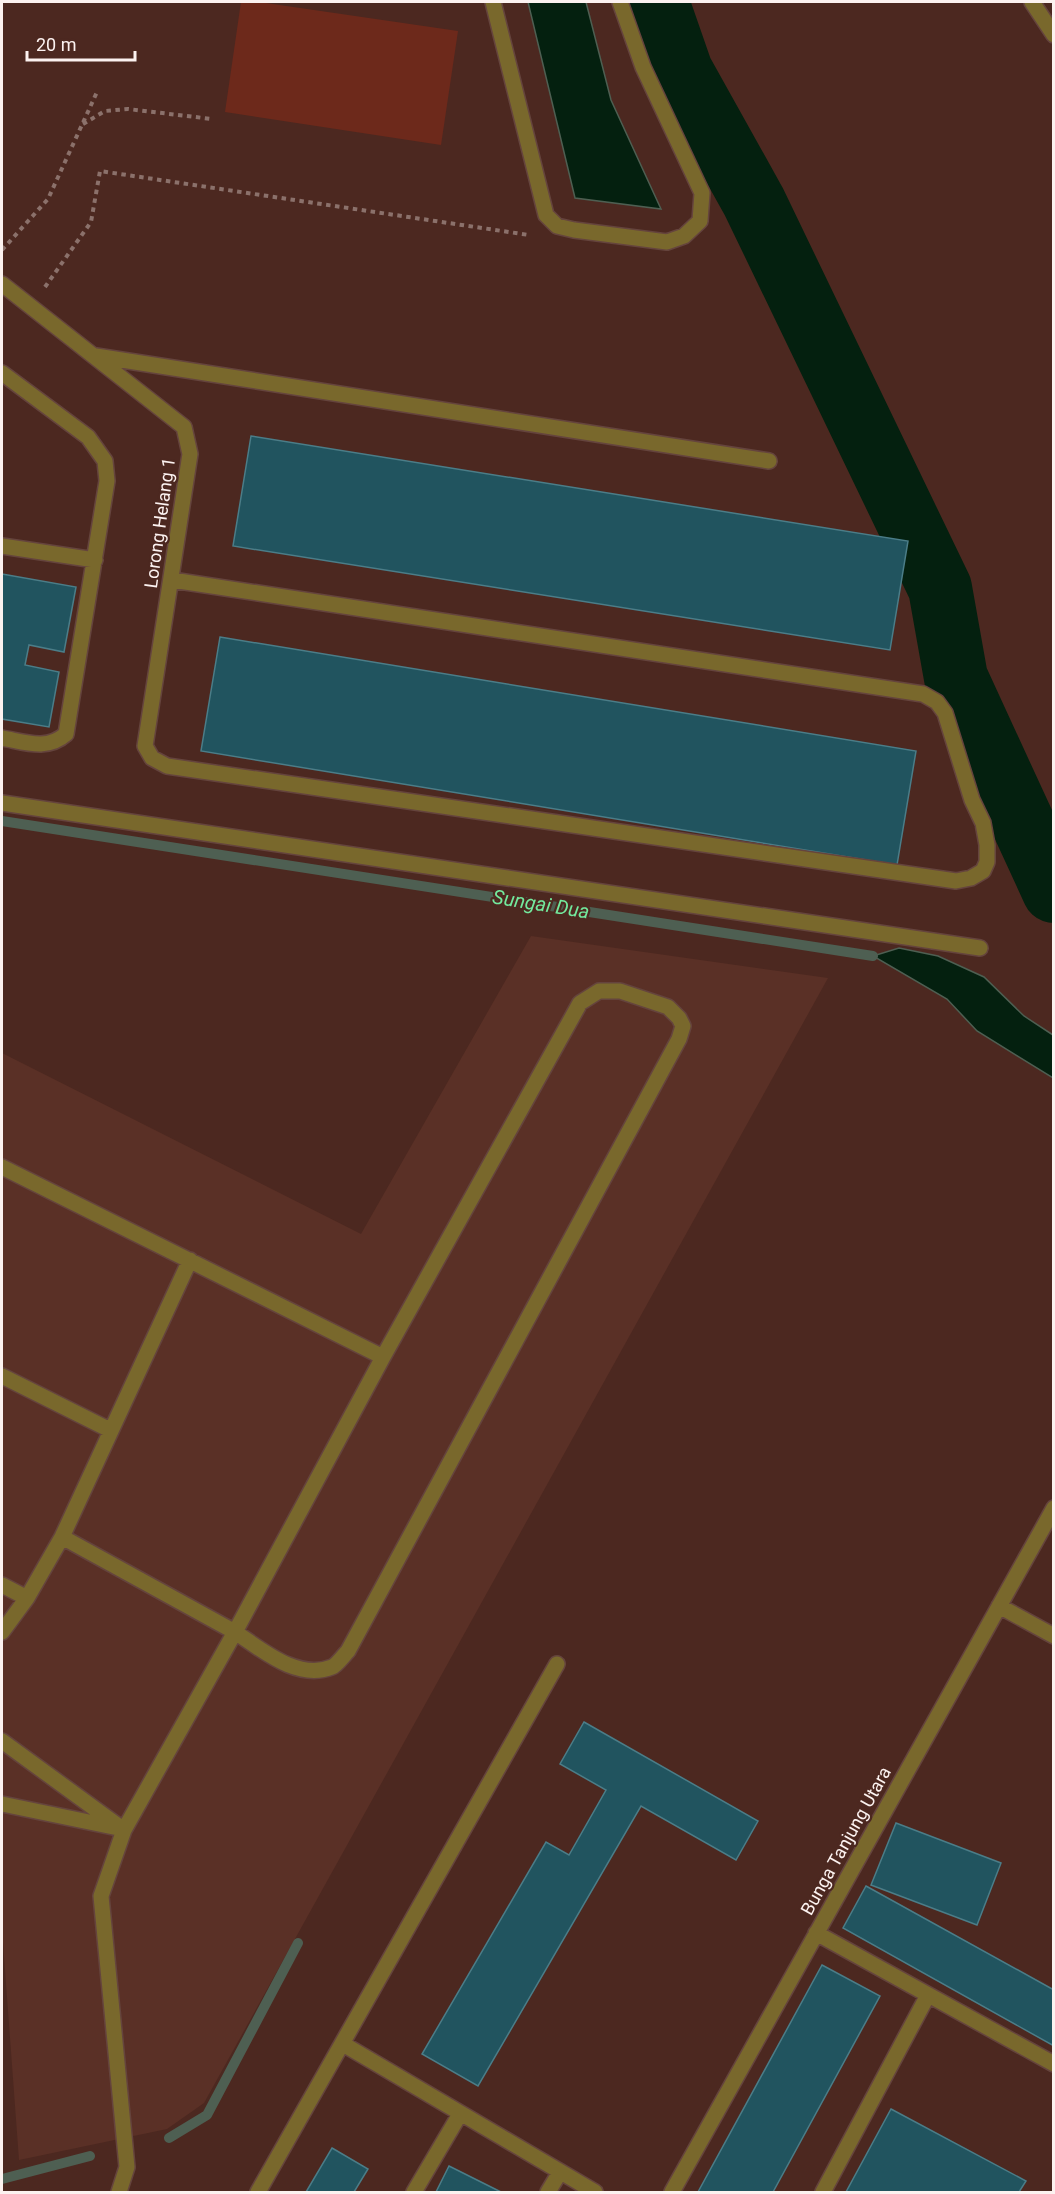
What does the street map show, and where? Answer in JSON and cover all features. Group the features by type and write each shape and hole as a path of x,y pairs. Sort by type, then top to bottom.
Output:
{"street":[{"path":"494,2 546,215 557,226 667,242 684,236 700,221 702,193 643,67 620,2"},
{"path":"1032,2 1053,35"},
{"name":"Lorong Helang 1","path":"2,284 184,427 190,454 145,746 152,758 167,766 956,881 971,878 983,871 987,862 983,823 972,800 945,713 937,702 923,694 172,580"},
{"path":"93,355 769,461"},
{"path":"2,373 88,437 105,461 107,481 66,734 58,741 47,745 2,738"},
{"path":"2,546 95,560"},
{"path":"2,803 980,948"},
{"path":"62,1537 235,1632 286,1665 312,1671 333,1667 348,1651 679,1039 683,1026 679,1018 668,1006 620,991 599,991 580,1003 383,1357 235,1632 124,1830 101,1896 127,2167 119,2193"},
{"path":"2,1167 383,1357"},
{"path":"2,1632 27,1598 62,1537 190,1260"},
{"path":"2,1376 110,1430"},
{"name":"Bunga Tanjung Utara","path":"672,2193 1053,1508"},
{"path":"2,1586 27,1598"},
{"path":"999,1606 1053,1636"},
{"path":"258,2193 557,1664"},
{"path":"2,1741 124,1830"},
{"path":"2,1804 124,1830"},
{"path":"816,1933 1053,2064"},
{"path":"823,2193 928,1995"},
{"path":"343,2044 595,2193"},
{"path":"414,2193 460,2114"},
{"path":"548,2193 560,2172"}],"path":[{"path":"2,250 48,199 97,92"},
{"path":"82,125 105,111 128,109 212,119"},
{"path":"30,306 92,222 100,171 536,236 557,226"}],"shaded area":[{"path":"241,2 259,2 458,31 441,145 225,112"},
{"path":"528,2 586,2 611,100 661,209 575,198"},
{"path":"531,936 828,978 204,2103 167,2129 19,2160 2,1929 2,1053 361,1234"},
{"path":"899,948 938,956 984,977 1024,1016 1053,1035 1053,1078 977,1031 947,999 873,956"}],"building":[{"path":"251,436 908,541 890,650 233,546"},
{"path":"2,574 76,587 64,652 29,645 25,665 59,672 49,727 2,719"},
{"path":"220,637 916,751 897,865 201,751"},
{"path":"584,1722 758,1821 736,1860 641,1806 478,2086 422,2054 546,1842 569,1855 606,1790 560,1764"},
{"path":"896,1823 1001,1863 977,1925 871,1885"},
{"path":"866,1886 1054,1990 1054,2046 843,1928"},
{"path":"822,1965 880,1996 773,2192 698,2192"},
{"path":"891,2109 1026,2181 1019,2192 846,2192"},
{"path":"332,2148 368,2169 354,2192 306,2192"},
{"path":"449,2166 501,2192 436,2192"}],"waterway":[{"path":"657,2 681,71 754,202 940,588 956,678 1054,891"},
{"name":"Sungai Dua","path":"2,821 873,956"},
{"path":"169,2138 207,2115 298,1943"},
{"path":"2,2179 90,2156"}]}
